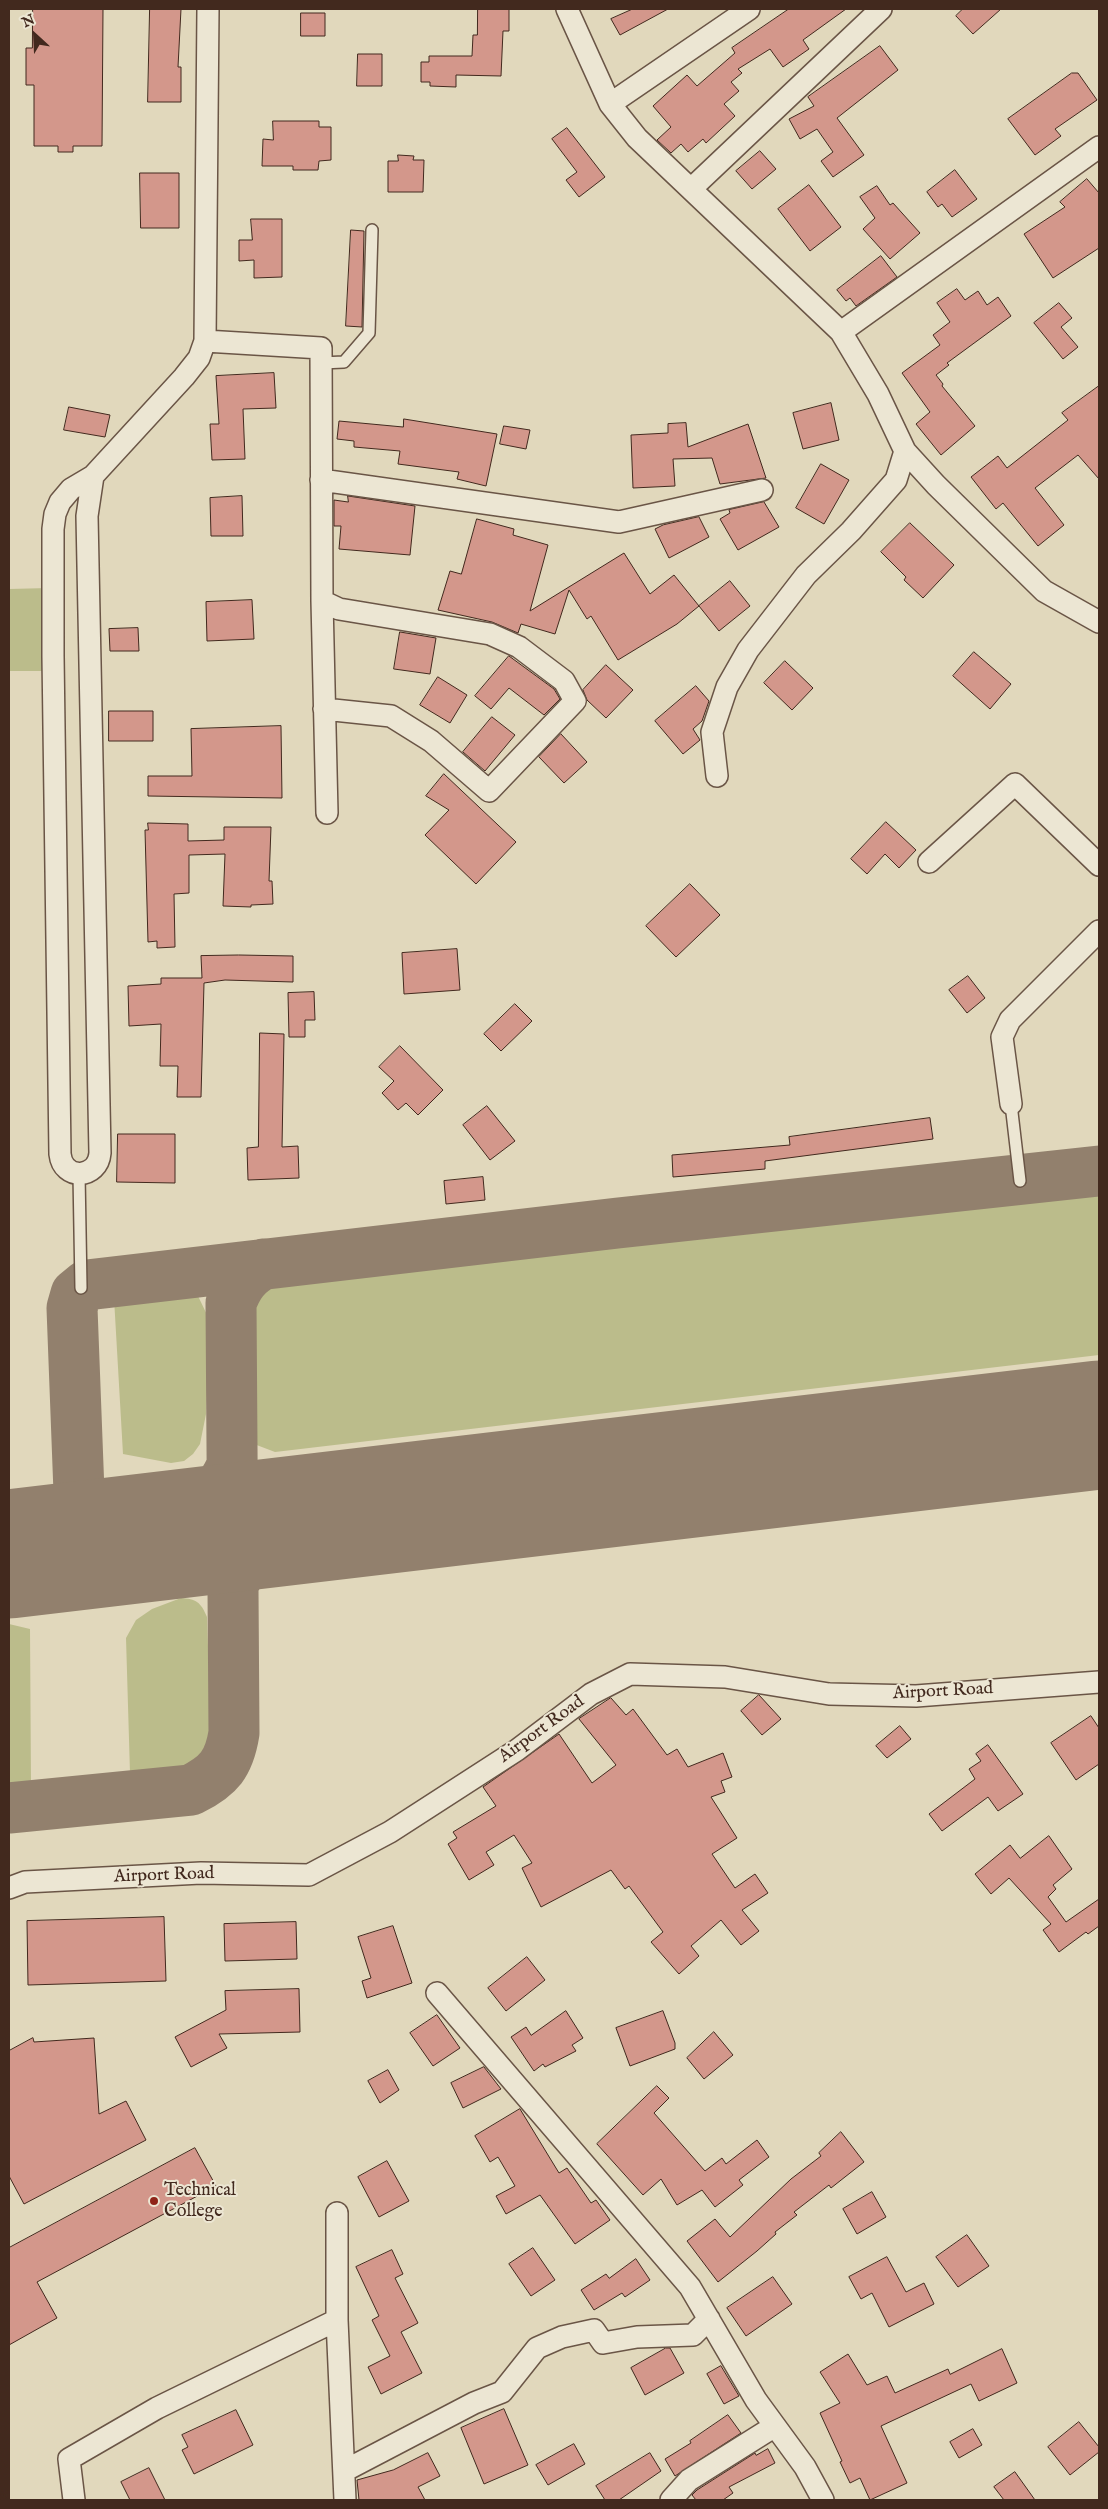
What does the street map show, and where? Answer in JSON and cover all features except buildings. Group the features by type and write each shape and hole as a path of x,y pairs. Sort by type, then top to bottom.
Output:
{"street":[{"path":"93,476 86,516 100,1153 97,1166 86,1174 79,1174 68,1170 60,1160 53,529 55,514 60,502 71,489 93,476 184,377 199,358 205,340 208,9"},
{"path":"567,9 610,104 637,138 841,332 878,394 905,451 1044,591 1099,622"},
{"path":"610,104 750,9"},
{"path":"691,189 881,9"},
{"path":"841,332 1099,147"},
{"path":"205,340 321,348 320,480 327,813"},
{"path":"717,776 712,732 727,687 748,650 806,575 851,531 896,480 905,451"},
{"path":"320,480 619,522 762,490"},
{"path":"322,601 339,609 490,634 519,648 564,682 575,701 489,791 432,741 391,716 324,709"},
{"path":"930,862 1015,784 1099,865"},
{"path":"1011,1104 1002,1037 1010,1020 1099,931"},
{"name":"Airport Road","path":"9,1888 25,1882 201,1873 310,1875 390,1832 517,1750 591,1694 630,1674 725,1677 829,1694 916,1696 1099,1682"},
{"path":"436,1994 690,2287 756,2400 804,2467 823,2500"},
{"path":"337,2213 338,2320 345,2500"},
{"path":"344,2471 474,2403 502,2392 537,2348 562,2337 594,2330 603,2343 637,2337 693,2335 709,2319"},
{"path":"74,2500 70,2459 157,2408 338,2320"},
{"path":"671,2500 689,2480 775,2426"}],"lane":[{"path":"321,363 344,362 369,333 372,230"},
{"path":"1011,1104 1020,1181"},
{"path":"79,1174 80,1288"}],"green space":[{"path":"49,588 49,671 9,671 9,589"},
{"path":"1099,1182 1099,1355 275,1452 254,1444 244,1430 247,1297 253,1288 272,1279"},
{"path":"167,1287 185,1287 198,1296 210,1321 206,1414 200,1444 193,1454 184,1461 171,1463 123,1454 114,1298"},
{"path":"181,1598 197,1602 203,1608 207,1617 211,1735 207,1750 192,1767 169,1772 130,1773 126,1638 136,1620 152,1609"},
{"path":"9,1624 30,1629 31,1788 9,1790"}],"taxiway":[{"path":"81,1545 72,1308 76,1294 87,1285 618,1223 1099,1171"},
{"path":"9,1808 191,1790 209,1780 226,1761 234,1733 231,1303 243,1280 252,1271 264,1264"},
{"path":"232,1466 221,1486 208,1503 177,1534 195,1543 216,1560 233,1584"},
{"path":"233,1584 259,1547 275,1533 296,1520"},
{"path":"9,1556 15,1553"}],"runway":[{"path":"9,1554 1099,1425"}],"place":[{"name":"Technical College","path":"154,2201"}]}
